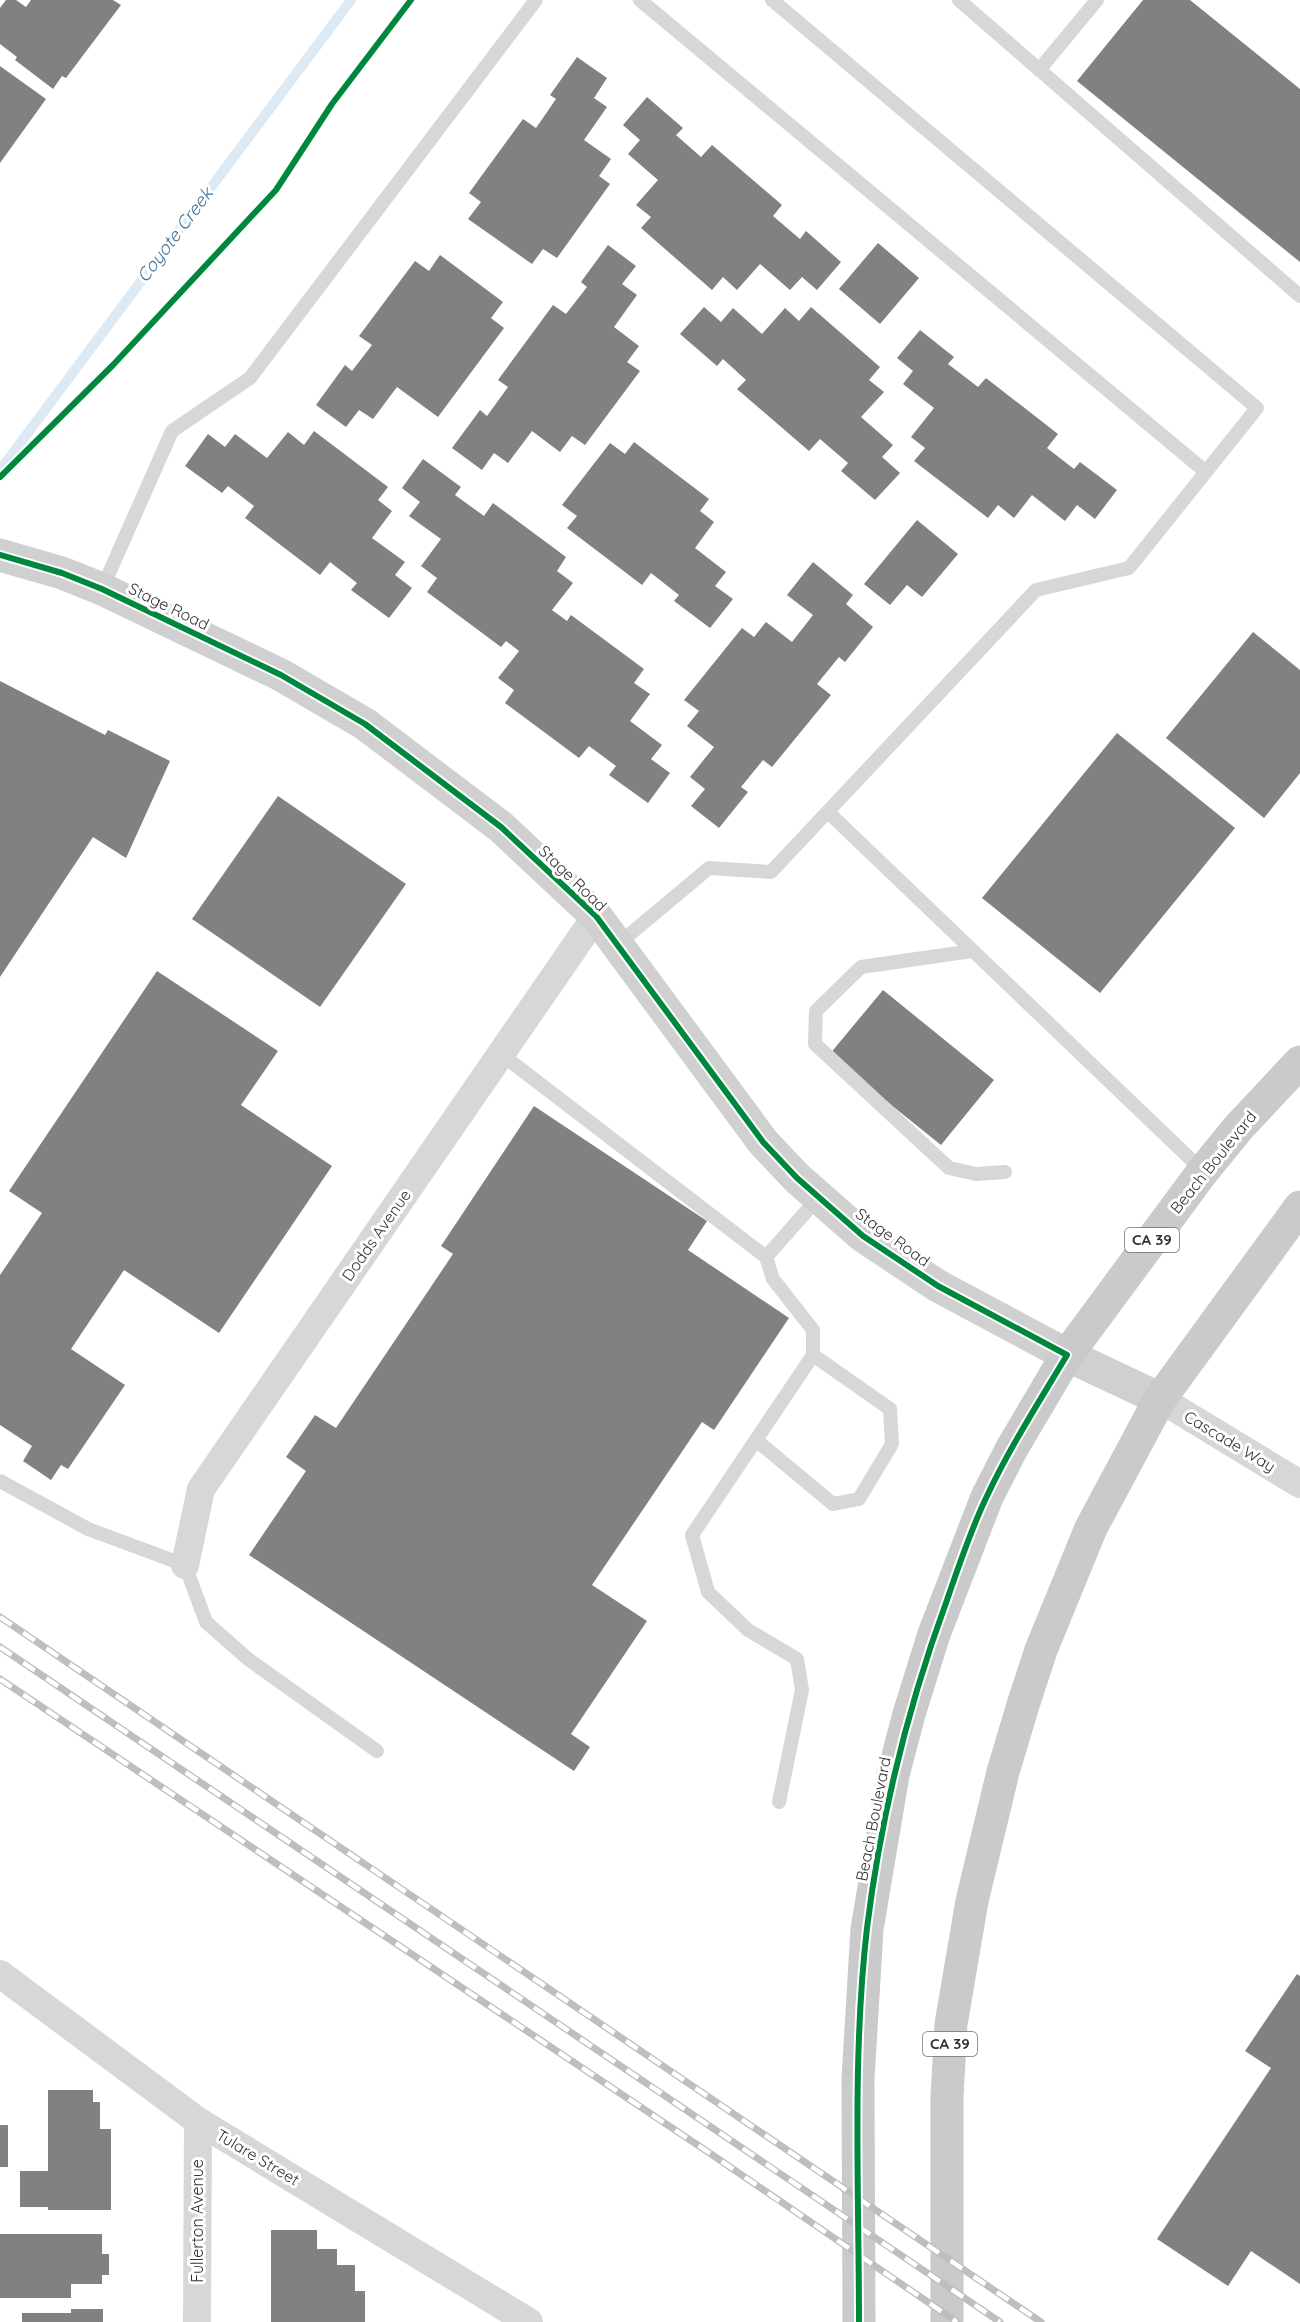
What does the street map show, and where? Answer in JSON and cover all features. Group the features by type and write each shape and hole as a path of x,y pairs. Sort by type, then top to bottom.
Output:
{"main road":[{"name":"Stage Road","path":"6,560 62,573 102,589 281,675 366,724 501,827 596,916 763,1142 797,1178 863,1236 938,1286 1067,1356 1160,1399"},
{"name":"Beach Boulevard","path":"859,2322 858,2079 867,1929 893,1775 934,1634 987,1497 1012,1448 1067,1356 1203,1171 1239,1127 1300,1062"},
{"name":"CA 39","path":"947,2322 947,2097 951,2024 958,1971 1003,1772 1041,1650 1091,1528 1160,1399 1300,1207"}],"street":[{"name":"Dodds Avenue","path":"185,1565 201,1489 596,916"},
{"name":"Cascade Way","path":"1160,1399 1300,1484"},
{"name":"Tulare Street","path":"0,1974 198,2121 529,2322"},
{"name":"Fullerton Avenue","path":"197,2322 198,2121"}],"lane":[{"path":"102,589 172,431 250,378 536,0"},
{"path":"640,0 1206,472"},
{"path":"617,945 709,868 771,872 1036,590 1129,568 1257,408 772,0"},
{"path":"959,0 1300,296"},
{"path":"1039,70 1097,0"},
{"path":"828,812 1203,1171"},
{"path":"972,951 861,967 816,1011 815,1044 949,1168 976,1174 1005,1172"},
{"path":"501,1054 766,1257 773,1279 813,1330 813,1355 692,1535 708,1592 748,1630 797,1659 802,1690 780,1802"},
{"path":"766,1257 819,1197"},
{"path":"756,1440 833,1504 859,1499 892,1444 890,1409 813,1355"},
{"path":"0,1481 88,1529 185,1565 206,1622 248,1659 376,1751"}],"building":[{"path":"6,0 16,0 26,7 31,0 113,0 121,5 66,78 62,76 53,89 15,60 17,57 0,44 0,8"},
{"path":"1143,0 1190,0 1300,89 1300,262 1077,81"},
{"path":"577,57 607,78 594,98 607,107 584,140 611,159 599,176 610,184 557,258 543,249 532,264 468,219 481,202 469,193 523,119 536,128 556,99 550,95"},
{"path":"0,66 46,99 0,163"},
{"path":"647,97 683,128 676,135 701,157 712,145 782,205 773,216 800,239 806,231 841,262 817,290 802,277 790,290 760,264 737,290 723,277 712,290 641,228 651,217 636,205 658,180 628,154 640,140 623,125"},
{"path":"878,243 919,278 880,324 839,289"},
{"path":"608,245 636,266 622,284 637,295 614,327 639,346 627,362 640,371 585,445 572,436 560,452 532,431 508,463 494,453 482,470 452,448 480,410 487,416 508,387 498,380 553,305 566,314 587,287 581,282"},
{"path":"440,255 503,302 491,318 504,328 438,417 397,387 373,419 359,410 346,427 316,405 345,365 352,371 372,345 359,336 415,261 429,271"},
{"path":"704,307 721,322 733,308 762,334 785,308 799,321 811,307 880,367 869,380 884,392 861,417 893,445 882,457 900,473 875,500 841,471 848,463 820,439 809,451 737,389 746,380 723,359 717,366 680,334"},
{"path":"920,330 954,357 948,364 978,387 986,378 1058,434 1047,448 1074,469 1080,462 1117,490 1095,519 1077,505 1065,521 1032,495 1014,518 998,505 988,518 914,461 925,448 911,437 934,408 903,384 913,371 897,358"},
{"path":"314,431 388,487 378,500 392,511 372,538 405,562 395,575 412,588 389,618 351,590 357,583 330,562 320,575 245,518 254,506 228,486 222,493 185,466 208,434 225,447 235,434 267,458 288,432 304,445"},
{"path":"634,442 709,499 700,511 714,522 695,548 726,572 715,586 733,599 710,628 674,601 679,595 651,573 642,585 567,528 577,516 562,505 610,443 625,454"},
{"path":"423,459 461,487 455,495 484,516 493,503 566,557 557,571 573,583 552,610 567,621 571,615 644,669 634,683 650,694 630,721 662,745 651,759 670,773 648,803 609,775 616,766 589,746 579,758 505,703 514,690 498,678 519,651 506,641 501,647 427,592 437,578 421,566 441,539 409,516 420,502 402,488"},
{"path":"917,520 958,554 922,597 907,585 890,605 864,584"},
{"path":"813,562 853,595 846,604 873,627 845,662 839,657 817,684 831,695 772,767 763,760 741,787 748,792 719,828 691,806 705,789 690,777 714,747 687,726 699,711 684,700 742,628 754,637 766,622 792,642 813,615 787,595"},
{"path":"1253,632 1300,670 1300,773 1264,818 1166,738"},
{"path":"0,681 105,735 108,730 170,761 126,858 93,837 0,977"},
{"path":"1117,733 1235,828 1100,993 982,898"},
{"path":"278,796 406,884 320,1007 192,919"},
{"path":"157,971 278,1051 241,1105 332,1166 219,1333 124,1270 71,1349 125,1385 68,1469 61,1465 51,1480 23,1461 32,1446 0,1425 0,1275 42,1213 9,1191"},
{"path":"883,990 994,1080 941,1145 829,1055"},
{"path":"534,1106 707,1221 688,1250 789,1318 714,1430 702,1422 592,1585 647,1621 571,1734 590,1747 574,1771 249,1555 306,1471 286,1457 315,1415 336,1428 453,1254 441,1246"},
{"path":"1297,1974 1300,1976 1300,2284 1251,2251 1228,2286 1157,2239 1271,2068 1245,2051"},
{"path":"48,2090 93,2090 93,2102 100,2102 100,2129 111,2129 111,2210 48,2210 48,2207 20,2207 20,2171 48,2171"},
{"path":"0,2125 8,2125 8,2167 0,2167"},
{"path":"271,2230 317,2230 317,2249 337,2249 337,2265 355,2265 355,2291 365,2291 365,2322 271,2322"},
{"path":"0,2234 102,2234 102,2254 109,2254 109,2275 102,2275 102,2284 71,2284 71,2298 0,2298"},
{"path":"71,2309 103,2309 103,2322 22,2322 22,2313 71,2313"}],"waterway":[{"name":"Coyote Creek","path":"0,470 351,0"}],"railway":[{"path":"0,1617 1041,2322"},
{"path":"0,1647 1000,2322"},
{"path":"0,1679 711,2154 957,2322"}],"cycle path":[{"path":"0,477 113,365 276,190 332,104 411,0"},
{"path":"0,555 62,573 102,589 281,675 365,724 501,827 596,916 763,1142 797,1178 863,1236 938,1286 1067,1355 1005,1460 970,1534 920,1680 888,1803 867,1928 859,2026 857,2125 859,2322"}]}
